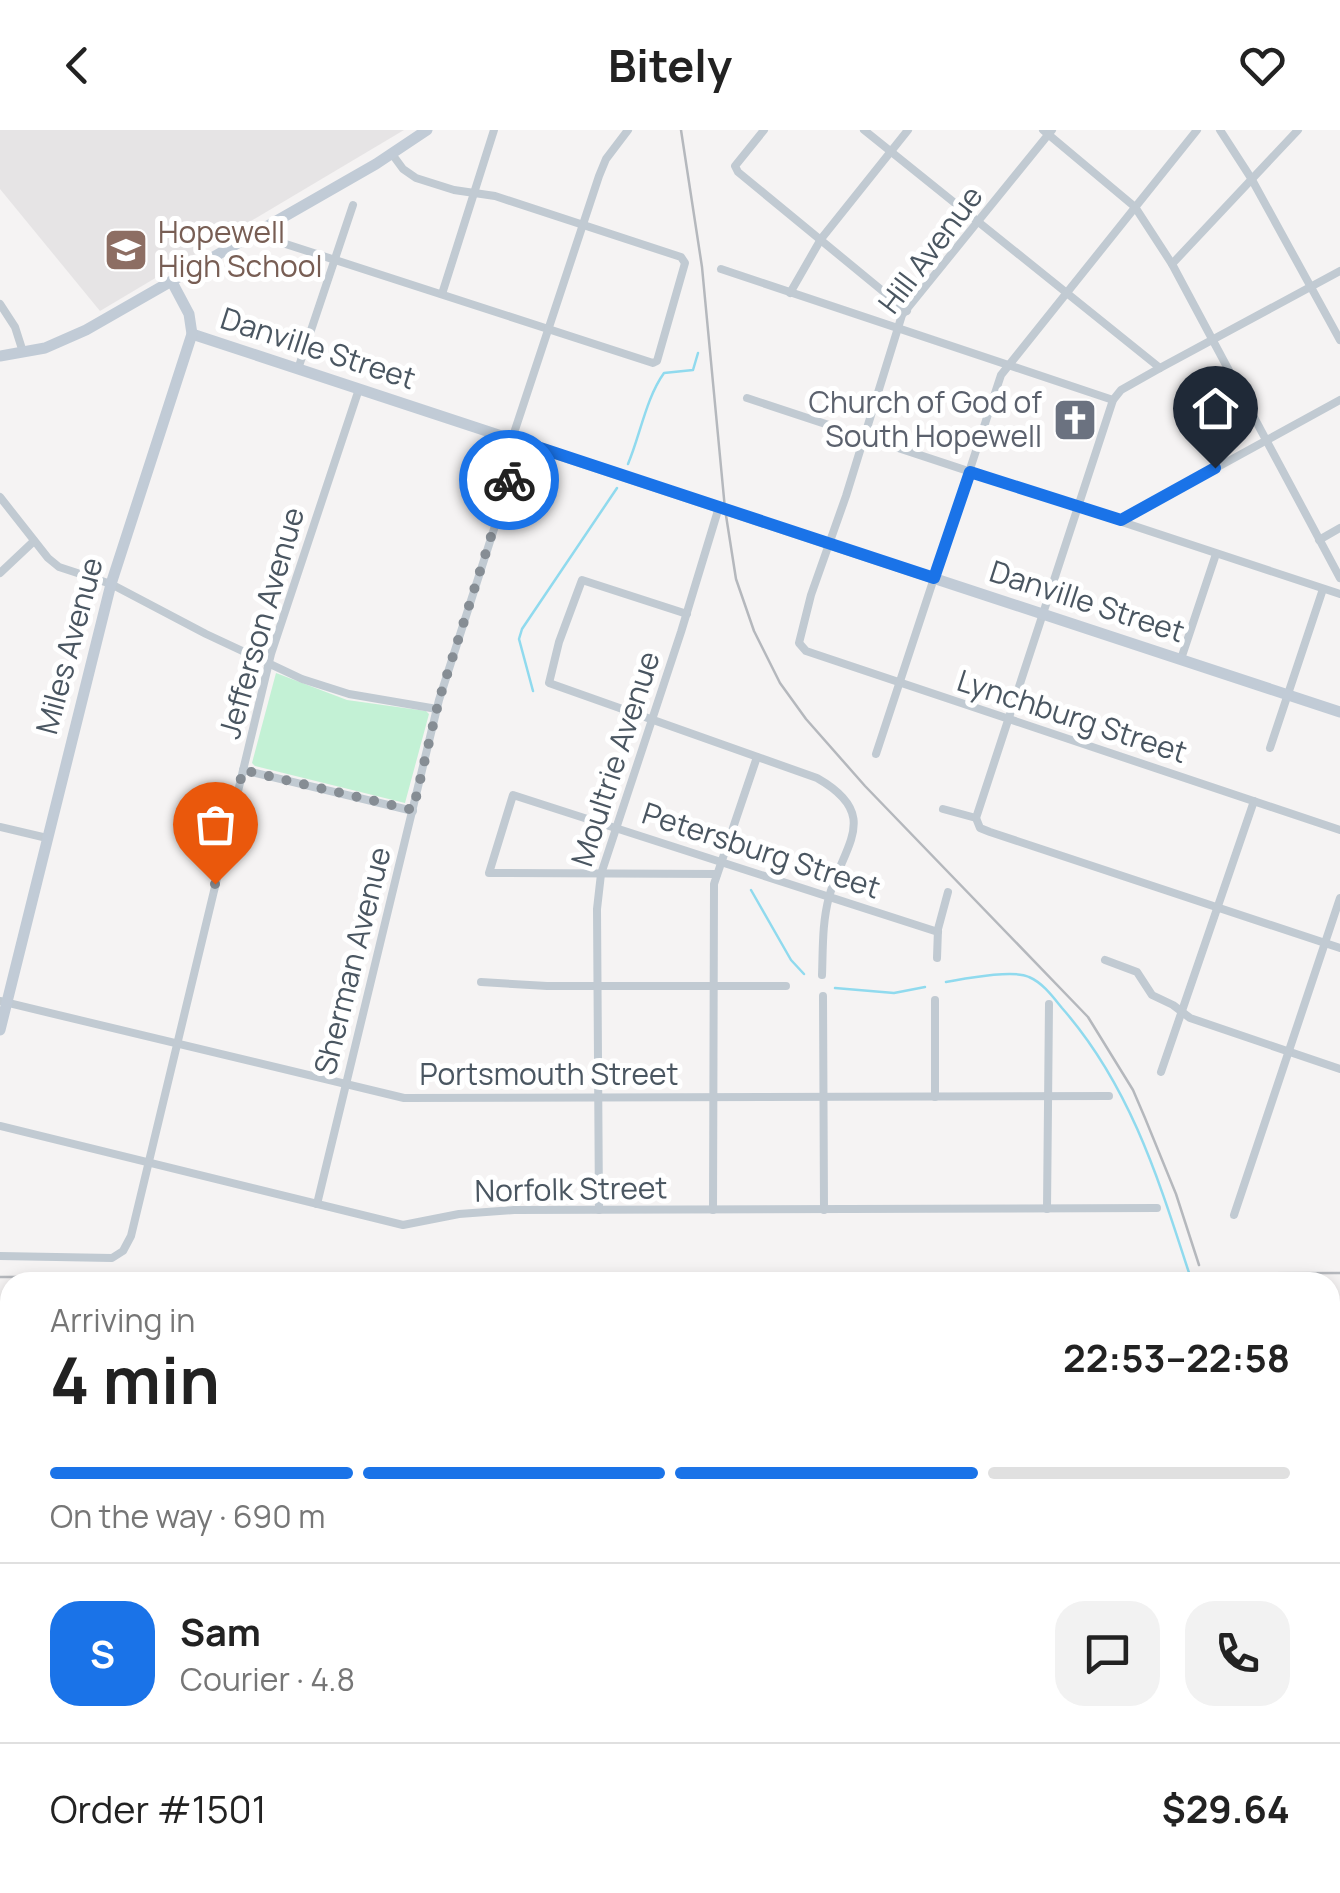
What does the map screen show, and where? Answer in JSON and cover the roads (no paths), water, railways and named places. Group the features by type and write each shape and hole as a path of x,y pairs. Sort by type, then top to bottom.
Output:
{"street":[{"path":"0,356 76,335 392,154 427,130"},
{"path":"442,294 494,130"},
{"name":"Sherman Avenue","path":"317,1204 437,709 583,226 606,159 628,130"},
{"path":"764,130 735,166 741,176 907,311"},
{"path":"864,130 1160,368"},
{"path":"790,293 821,239 908,130"},
{"path":"876,754 998,382 1197,130"},
{"path":"1220,130 1251,178 1340,340"},
{"path":"1172,264 1298,130"},
{"path":"1048,132 1135,207 1172,264 1340,578"},
{"name":"Hill Avenue","path":"798,638 897,329 907,311 1048,132"},
{"path":"255,234 654,363 673,314 684,260 495,196 416,178 392,154"},
{"path":"298,369 353,205"},
{"path":"721,269 1113,400"},
{"path":"1340,271 1121,390 1113,400 976,818 980,828 990,832 1340,948"},
{"path":"172,282 189,314 192,334"},
{"path":"0,304 12,320 24,352"},
{"name":"Danville Street","path":"192,334 1340,712"},
{"name":"Miles Avenue","path":"0,1030 3,1002 111,584 192,334"},
{"name":"Jefferson Avenue","path":"0,1256 112,1258 123,1251 134,1222 269,665 359,389"},
{"path":"747,398 1340,594"},
{"path":"1121,520 1340,400"},
{"path":"0,497 60,566 111,584 269,665 340,692 437,709"},
{"name":"Moultrie Avenue","path":"598,1210 597,908 601,874 718,507"},
{"path":"1319,540 1340,528"},
{"path":"0,573 34,540"},
{"path":"1181,659 1216,554"},
{"path":"687,614 582,580 549,683 817,778 845,797 853,810 854,829 829,897 822,975"},
{"path":"1270,748 1323,589"},
{"name":"Lynchburg Street","path":"798,638 806,651 1340,830"},
{"path":"713,1210 713,913 717,874 756,757"},
{"path":"243,770 413,810"},
{"name":"Petersburg Street","path":"601,874 489,872 513,795 938,932"},
{"path":"1161,1072 1254,801"},
{"path":"944,809 976,818"},
{"path":"0,827 47,838"},
{"path":"601,874 717,874"},
{"path":"937,958 938,932 948,892"},
{"path":"1234,1215 1340,898"},
{"path":"1106,960 1137,972 1152,995 1173,1004 1190,1018 1340,1069"},
{"path":"482,982 786,986"},
{"path":"822,996 824,1210"},
{"path":"935,1000 935,1097"},
{"name":"Portsmouth Street","path":"3,1002 412,1099 1109,1096"},
{"path":"1047,1210 1048,1004"},
{"name":"Norfolk Street","path":"0,1126 403,1226 480,1212 1157,1208"}],"waterway":[{"path":"628,464 648,405 664,373 693,370 698,353"},
{"path":"533,691 519,639 522,629 617,488"},
{"path":"751,890 791,960 804,974"},
{"path":"946,982 988,975 1022,975 1039,983 1055,999 1086,1039 1125,1104 1155,1173 1189,1272"},
{"path":"835,988 894,993 925,987"}],"railway":[{"path":"681,130 702,267 725,509 736,579 754,631 780,683 806,719 865,786 1088,1017 1133,1090 1176,1194 1199,1265"}],"place":[{"name":"Hopewell High School","path":"126,250"},
{"name":"Church of God of South Hopewell","path":"1075,420"}]}
